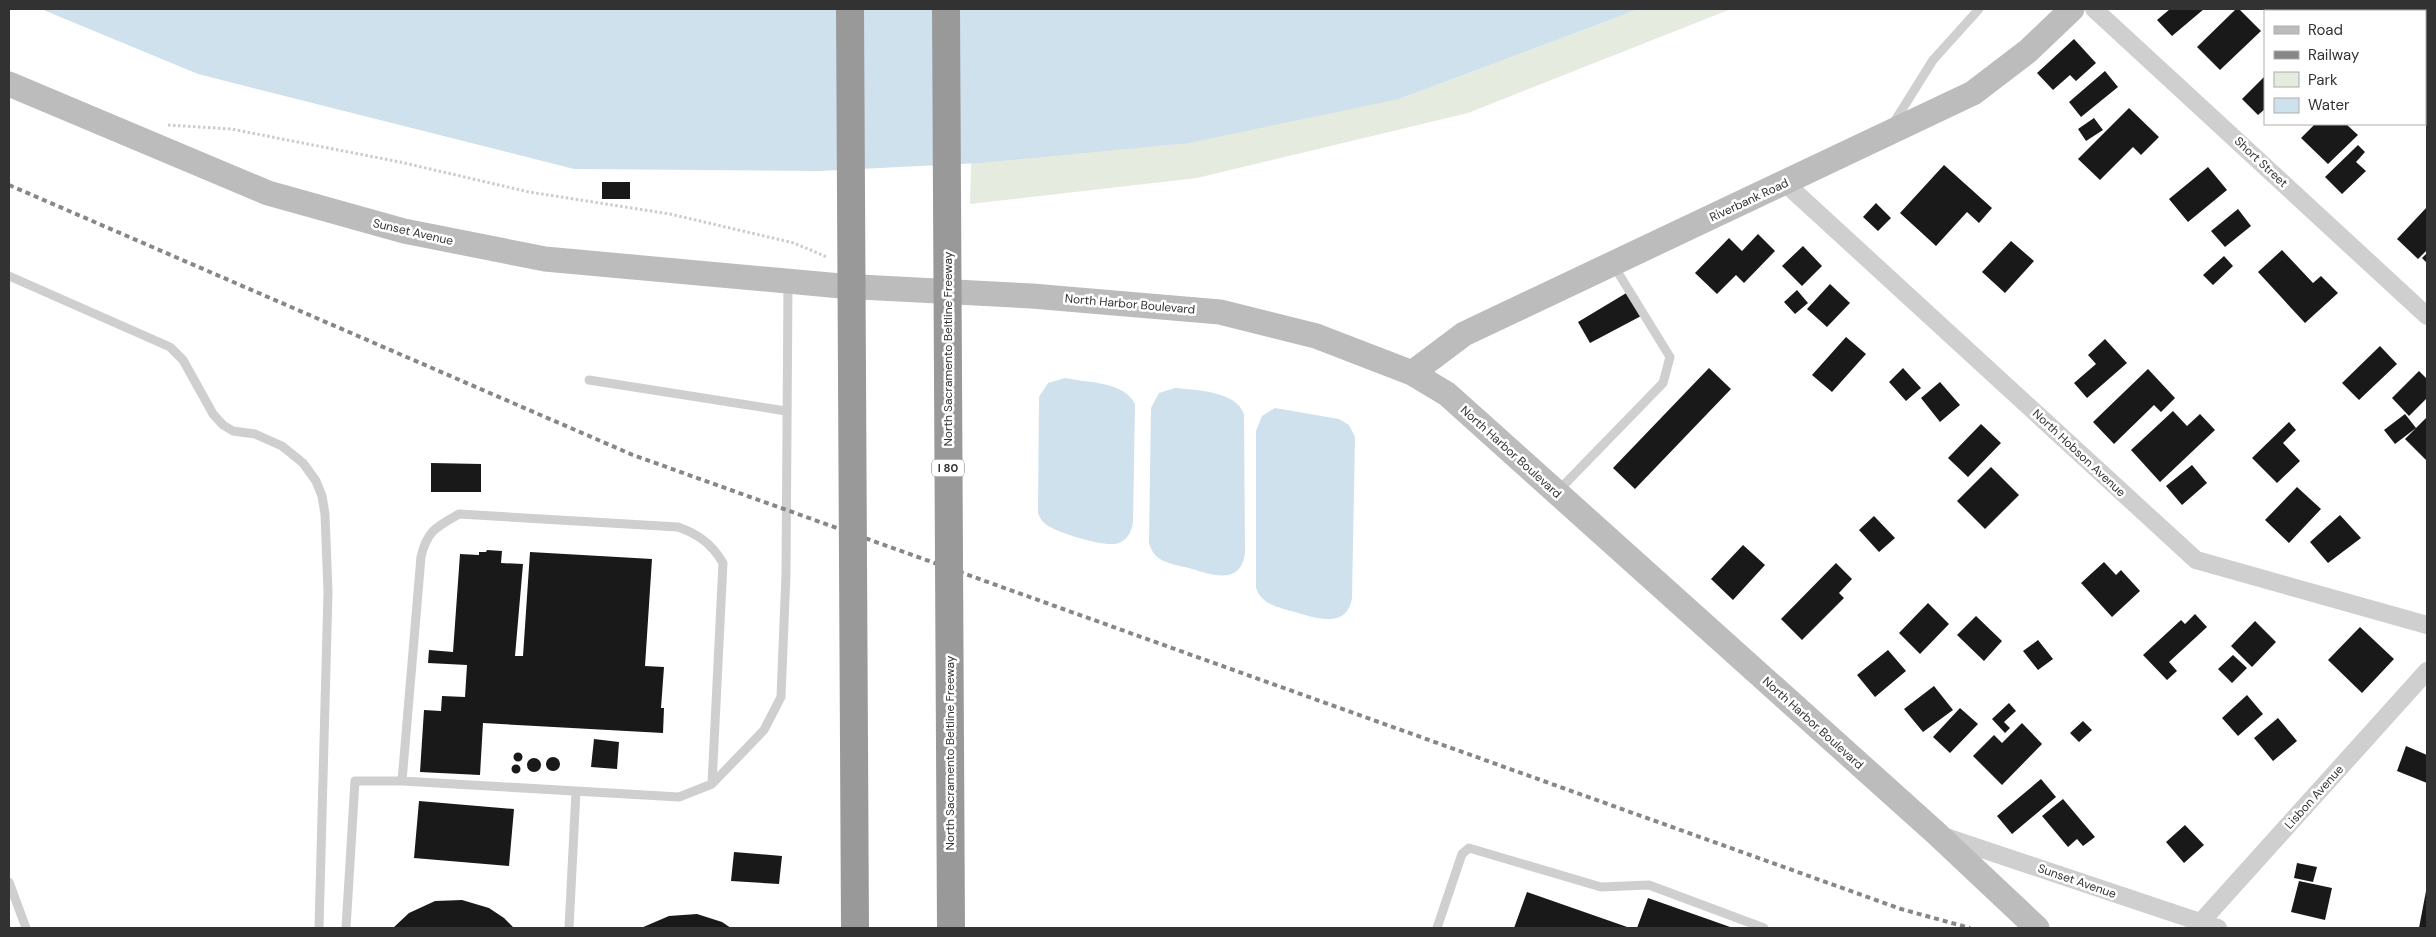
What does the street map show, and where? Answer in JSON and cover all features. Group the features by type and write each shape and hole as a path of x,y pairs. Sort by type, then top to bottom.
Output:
{"highway":[{"path":"850,9 855,928"},
{"name":"North Sacramento Beltline Freeway","path":"946,9 951,928"}],"main road":[{"name":"Riverbank Road","path":"1412,373 1464,334 1785,184 1973,93 2028,51 2072,9"},
{"name":"Sunset Avenue","path":"9,84 268,193 404,231 545,259 841,286"},
{"name":"North Harbor Boulevard","path":"841,286 1032,296 1220,312 1316,336 1412,373 1446,394 1936,833 2037,928"}],"street":[{"name":"Short Street","path":"2094,9 2427,316"},
{"name":"North Hobson Avenue","path":"1785,184 2196,560 2427,625"},
{"name":"Lisbon Avenue","path":"2200,923 2427,671"},
{"name":"Sunset Avenue","path":"1936,833 2218,928"}],"lane":[{"path":"1887,135 1933,60 1979,9"},
{"path":"1557,493 1663,383 1669,365 1670,357 1613,263"},
{"path":"9,276 170,347 183,360 212,414 223,425 233,431 255,434 282,446 302,463 316,481 325,514 328,592 319,928"},
{"path":"346,928 355,781 402,781 679,797 712,784 764,730 781,697 786,574 788,282"},
{"path":"589,380 786,411"},
{"path":"402,781 420,557 425,539 437,526 459,514 678,527 694,532 716,550 723,563 712,784"},
{"path":"569,928 576,791"},
{"path":"1437,928 1462,854 1469,848 1601,888 1649,885 1764,928"},
{"path":"9,882 26,928"}],"path":[{"path":"166,125 231,129 400,162 529,192 670,214 794,243 829,257"}],"green space":[{"path":"1639,9 1731,9 1468,113 1197,178 970,204 972,140 1399,99"}],"water":[{"path":"41,9 1639,9 1399,99 1189,143 980,163 819,171 574,169 198,74"},
{"path":"1065,378 1114,387 1130,396 1135,404 1133,522 1129,534 1119,543 1105,544 1084,540 1064,533 1046,524 1038,513 1039,397 1048,383"},
{"path":"1175,388 1204,391 1224,396 1240,406 1244,414 1245,553 1238,570 1224,576 1174,565 1160,559 1156,556 1149,543 1151,408 1159,393"},
{"path":"1275,408 1339,419 1349,425 1355,437 1352,598 1349,608 1338,618 1323,619 1279,608 1263,599 1256,588 1256,431 1262,416"}],"building":[{"path":"2170,9 2204,9 2172,36 2157,20"},
{"path":"2236,9 2239,9 2261,31 2220,70 2197,47"},
{"path":"2427,9 2427,27 2426,10 2418,10"},
{"path":"2074,39 2096,63 2076,81 2070,75 2053,90 2037,73"},
{"path":"2105,71 2118,87 2081,117 2069,102"},
{"path":"2264,77 2264,110 2258,115 2242,99"},
{"path":"2129,108 2159,137 2141,155 2133,147 2100,180 2078,159"},
{"path":"2094,118 2103,130 2086,141 2078,129"},
{"path":"2314,125 2347,125 2358,135 2328,164 2301,138"},
{"path":"2358,145 2365,152 2356,162 2366,171 2342,194 2325,177"},
{"path":"1944,165 1992,208 1979,223 1967,212 1936,246 1900,213"},
{"path":"2208,167 2227,190 2188,222 2169,199"},
{"path":"602,182 630,182 630,199 602,199"},
{"path":"1876,203 1891,218 1878,231 1863,217"},
{"path":"2427,207 2427,250 2418,259 2397,239"},
{"path":"2238,209 2251,226 2225,247 2211,231"},
{"path":"1758,234 1775,251 1744,283 1736,275 1717,294 1695,273 1729,238 1742,251"},
{"path":"2011,241 2034,261 2005,293 1982,272"},
{"path":"1803,246 1822,266 1802,286 1782,266"},
{"path":"2282,250 2313,283 2321,276 2338,293 2305,323 2258,272"},
{"path":"2427,253 2427,263 2422,258"},
{"path":"2224,256 2233,266 2213,285 2203,275"},
{"path":"1830,284 1850,303 1827,327 1807,309"},
{"path":"1797,290 1808,303 1795,314 1784,302"},
{"path":"1628,292 1643,315 1590,343 1578,322"},
{"path":"1846,337 1866,354 1832,392 1812,375"},
{"path":"2105,339 2127,363 2087,398 2074,383 2096,364 2088,355"},
{"path":"2380,346 2397,364 2359,400 2342,383"},
{"path":"1709,368 1731,389 1635,489 1613,468"},
{"path":"1903,368 1921,388 1906,401 1889,382"},
{"path":"2148,369 2175,398 2161,412 2154,405 2114,444 2093,422"},
{"path":"2419,371 2427,379 2427,398 2409,416 2392,398"},
{"path":"1940,382 1960,405 1940,422 1921,398"},
{"path":"2173,411 2187,426 2200,414 2215,430 2160,482 2131,450"},
{"path":"2405,414 2416,428 2395,444 2384,430"},
{"path":"2427,417 2427,461 2405,439"},
{"path":"2289,422 2296,430 2283,443 2300,461 2277,483 2252,458"},
{"path":"1981,424 2001,443 1968,477 1948,458"},
{"path":"431,463 481,464 481,492 431,492"},
{"path":"2192,465 2207,483 2182,505 2166,486"},
{"path":"1991,467 2019,495 1985,529 1957,501"},
{"path":"2297,487 2321,509 2289,543 2265,520"},
{"path":"2340,515 2361,538 2328,563 2310,542"},
{"path":"1874,516 1895,538 1879,552 1859,530"},
{"path":"1743,545 1765,565 1733,600 1711,579"},
{"path":"487,550 502,551 501,563 523,564 515,656 523,656 530,552 652,559 645,666 664,667 661,708 664,708 663,733 483,723 480,775 420,772 424,710 441,711 442,696 465,697 467,665 428,663 429,650 453,652 460,554 479,555 479,552 486,552"},
{"path":"2104,562 2116,575 2121,570 2140,591 2112,617 2081,583"},
{"path":"1836,563 1852,579 1839,593 1844,598 1802,640 1781,619"},
{"path":"1928,603 1949,624 1920,654 1899,633"},
{"path":"2195,614 2207,627 2169,662 2177,671 2167,680 2143,655 2181,620 2185,624"},
{"path":"1976,616 2002,641 1984,661 1957,635"},
{"path":"2255,621 2276,642 2252,667 2231,646"},
{"path":"2360,627 2394,659 2362,693 2328,660"},
{"path":"2038,640 2053,659 2038,670 2023,651"},
{"path":"1888,650 1906,671 1875,697 1857,675"},
{"path":"2233,655 2247,668 2232,683 2218,669"},
{"path":"1934,686 1953,710 1923,732 1904,709"},
{"path":"2247,695 2263,714 2238,736 2222,718"},
{"path":"2009,703 2016,711 2004,722 2010,728 2005,733 1992,719"},
{"path":"1960,708 1978,724 1950,753 1933,737"},
{"path":"2278,718 2297,741 2273,761 2254,738"},
{"path":"2083,721 2092,730 2079,742 2070,733"},
{"path":"2022,723 2042,744 2002,785 1973,756 1994,735 2002,743"},
{"path":"594,739 619,742 617,769 591,767"},
{"path":"2406,746 2427,755 2427,783 2397,771"},
{"path":"518,752 523,757 518,762 513,757"},
{"path":"550,757 556,757 560,764 556,771 550,771 546,767 546,761"},
{"path":"531,758 537,758 541,765 537,772 531,772 527,768 527,762"},
{"path":"516,764 521,769 516,774 511,769"},
{"path":"2041,779 2056,797 2012,834 1997,816"},
{"path":"2063,799 2095,837 2083,846 2077,839 2068,847 2042,816"},
{"path":"419,801 514,809 509,866 414,858"},
{"path":"2185,825 2204,845 2184,863 2166,842"},
{"path":"734,852 782,856 779,884 731,881"},
{"path":"2297,863 2317,867 2313,882 2294,878"},
{"path":"2299,881 2332,888 2325,920 2291,912"},
{"path":"2426,891 2427,928 2419,928"},
{"path":"1527,892 1630,928 1514,928"},
{"path":"1648,898 1733,928 1637,928"},
{"path":"462,900 489,908 504,918 514,928 393,928 409,913 435,901"},
{"path":"697,914 722,922 731,928 641,928 669,916"}],"railway":[{"path":"9,185 633,455 1901,909 1970,928"}]}
